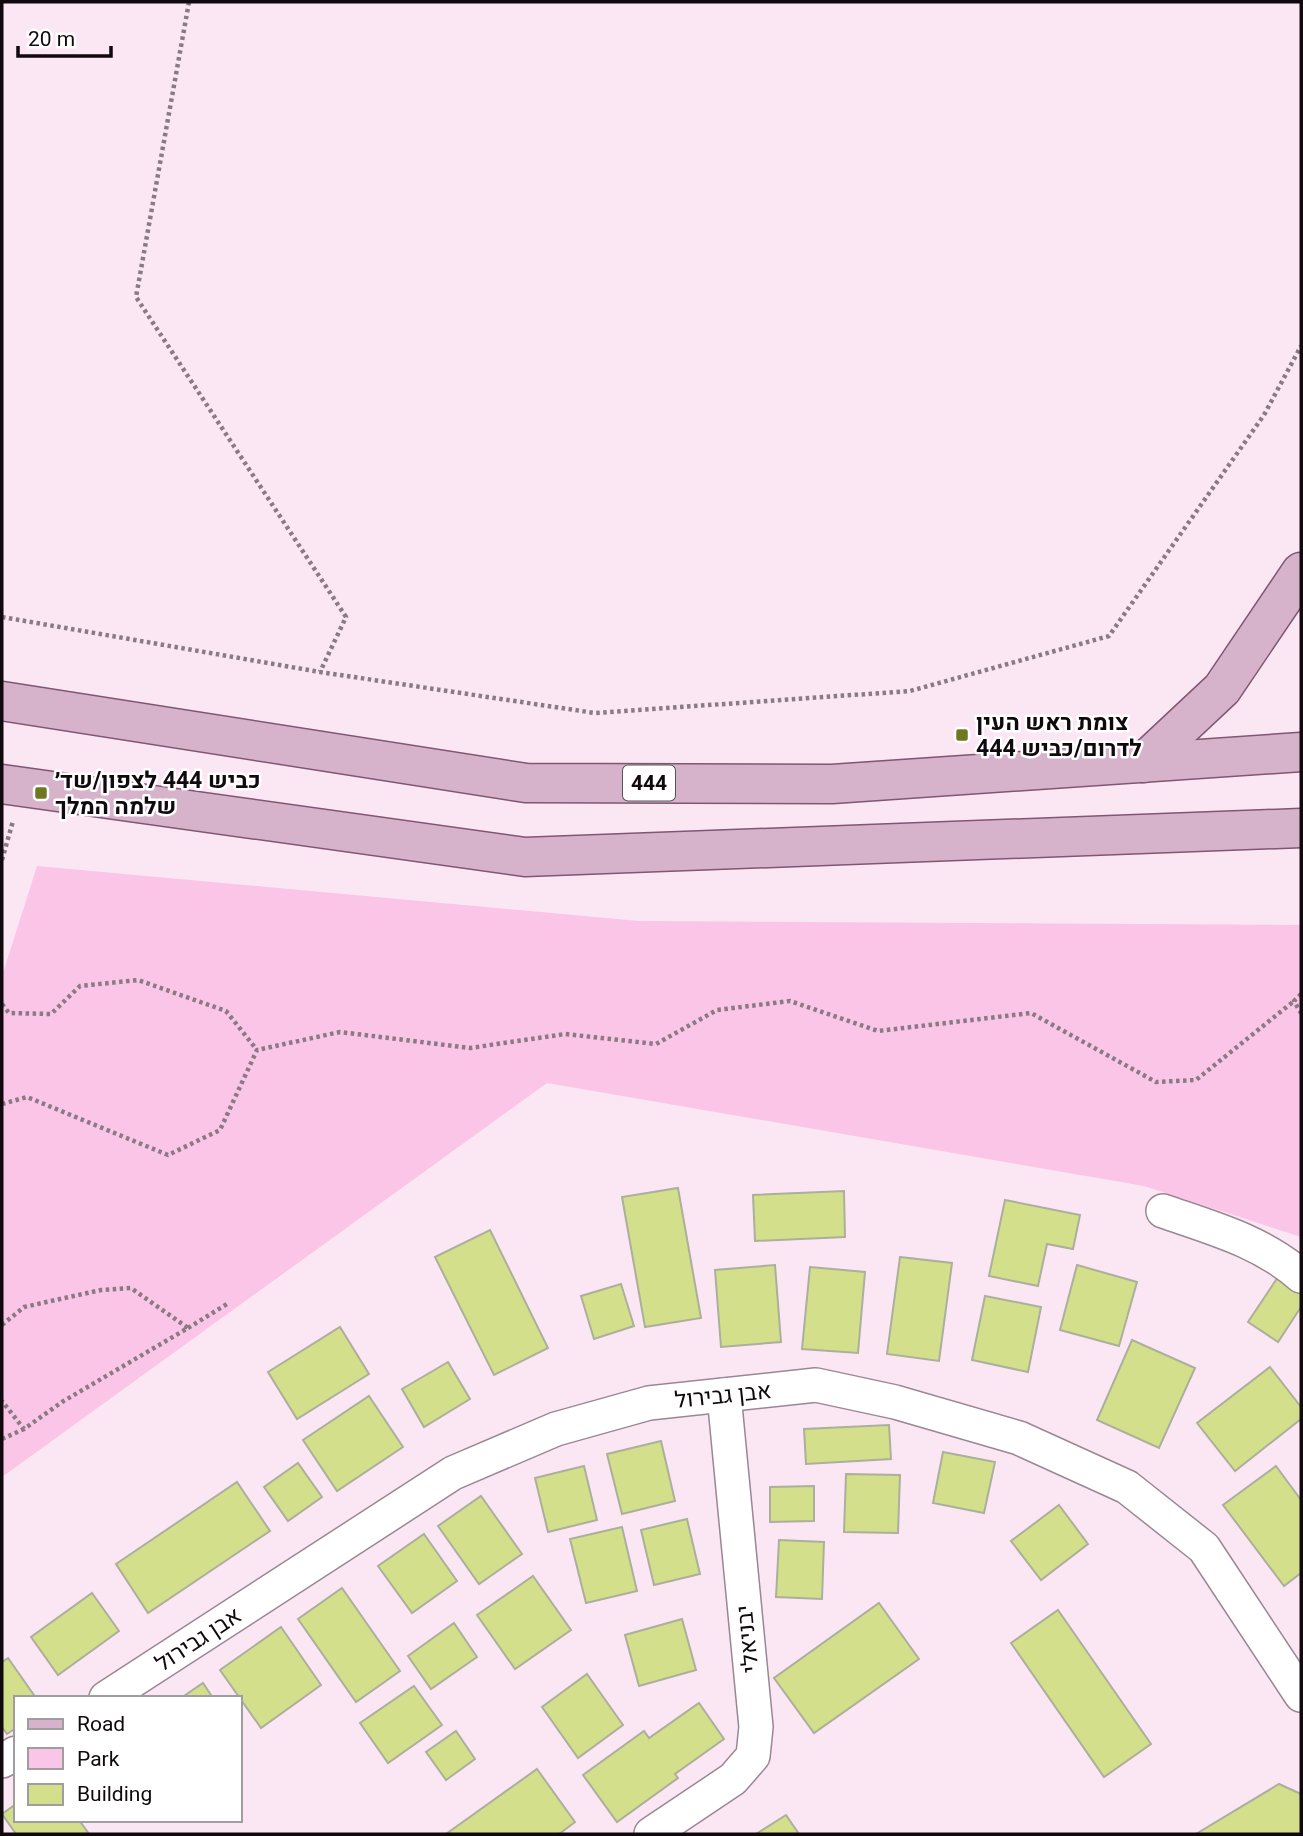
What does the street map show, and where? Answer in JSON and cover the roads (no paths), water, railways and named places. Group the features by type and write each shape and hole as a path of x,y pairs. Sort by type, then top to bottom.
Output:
{"main road":[{"path":"1143,763 1222,688 1301,572"},
{"name":"444","path":"2,701 526,783 832,784 1301,752"},
{"path":"12,785 525,857 1301,828"}],"street":[{"path":"1163,1211 1244,1239 1283,1261 1301,1276"},
{"name":"אבן גבירול","path":"109,1696 453,1473 556,1429 649,1404 816,1385 895,1402 1019,1438 1127,1487 1204,1548 1301,1695"},
{"name":"יבניאלי","path":"652,1834 733,1779 753,1756 756,1727 724,1395"}],"place":[{"name":"צומת ראש העין לדרום/כביש 444","path":"962,735"},
{"name":"כביש 444 לצפון/שד׳ שלמה המלך","path":"41,793"}]}
